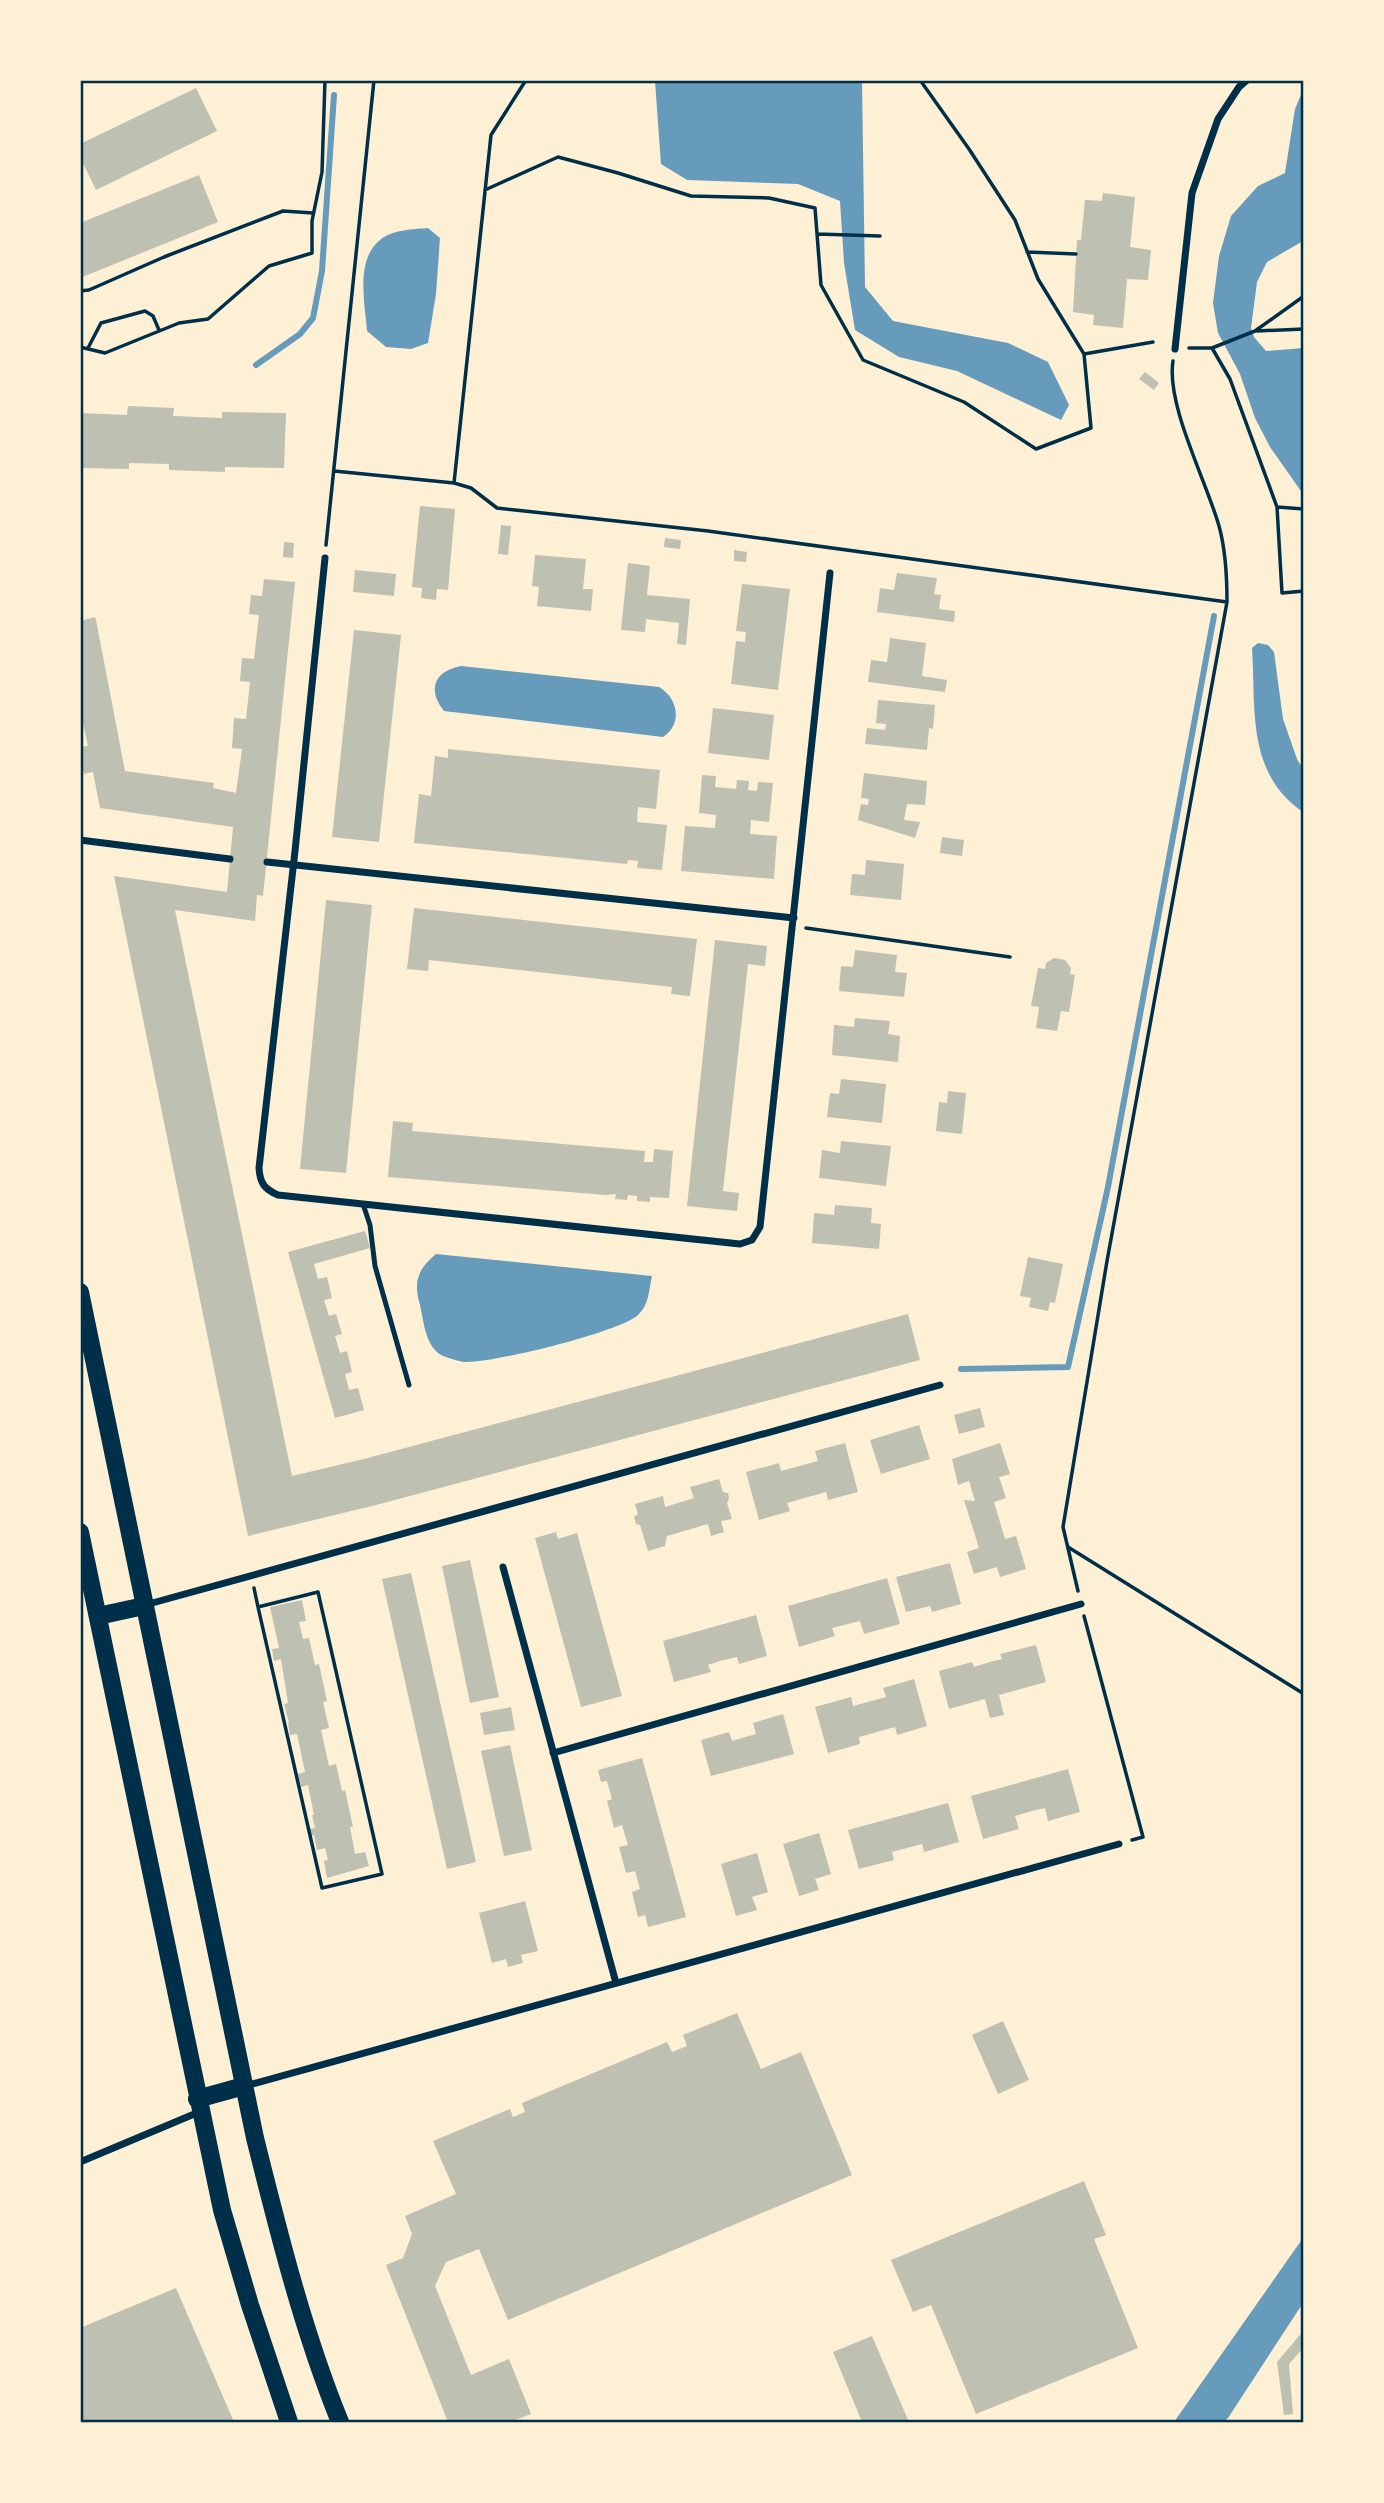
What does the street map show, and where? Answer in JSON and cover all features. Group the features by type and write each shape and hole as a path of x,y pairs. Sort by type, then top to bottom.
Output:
{"main road":[{"path":"82,1303 255,2138 308,2331 340,2423"},
{"path":"80,1532 222,2210 289,2423"},
{"path":"98,1616 144,1606"},
{"path":"199,2105 244,2086"}],"street":[{"path":"1175,349 1192,193 1218,119 1239,87 1247,80"},
{"path":"325,558 259,1168 260,1181 266,1190 278,1195 740,1244 752,1240 760,1227 830,572"},
{"path":"80,840 230,859"},
{"path":"267,862 794,918"},
{"path":"144,1606 940,1385"},
{"path":"503,1567 616,1983"},
{"path":"553,1753 1081,1604"},
{"path":"244,2086 1119,1844"},
{"path":"80,2162 199,2105"}],"lane":[{"path":"363,1204 370,1225 375,1266 409,1385"}],"path":[{"path":"80,347 105,353 179,323 208,319 269,266 312,253 313,213 322,172 325,80"},
{"path":"325,558 374,80"},
{"path":"454,483 491,135 526,80"},
{"path":"485,190 558,157 691,196 769,198 815,208 821,285 863,360 964,402 1037,449 1091,428 1084,354 1038,279 1015,220 920,80"},
{"path":"80,291 89,290 164,257 283,211 313,213"},
{"path":"817,234 880,236"},
{"path":"1027,252 1076,254"},
{"path":"1119,1844 1143,1837 1063,1527 1086,1378 1227,602 1227,570 1220,529 1176,405 1171,375 1175,349 1220,346 1255,331 1304,296"},
{"path":"88,348 101,323 115,318 145,311 153,316 159,331"},
{"path":"1255,331 1304,329"},
{"path":"1084,354 1153,342"},
{"path":"1212,348 1230,379 1277,507 1282,593 1304,591"},
{"path":"334,471 454,483 471,488 497,508 708,531 1227,602"},
{"path":"1277,507 1304,509"},
{"path":"793,927 1010,957"},
{"path":"1066,1546 1304,1693"},
{"path":"251,1576 258,1607 322,1888 382,1874 318,1592 258,1607"}],"water":[{"path":"655,81 862,81 865,287 893,321 1008,343 1048,362 1069,405 1061,420 957,371 899,357 855,330 844,263 840,201 798,184 687,180 661,164"},
{"path":"1303,90 1303,241 1267,262 1257,282 1251,328 1254,337 1266,351 1303,348 1303,494 1270,447 1255,418 1240,374 1218,333 1213,303 1219,256 1231,216 1258,186 1285,173 1295,109"},
{"path":"428,228 440,238 436,294 428,343 411,349 386,347 367,331 363,282 367,259 380,240 390,234"},
{"path":"1258,643 1268,645 1274,652 1283,719 1303,769 1303,812 1285,796 1263,759 1255,716 1252,648"},
{"path":"461,666 659,687 674,704 676,718 669,732 663,737 444,711 436,696 436,682 445,672"},
{"path":"436,1254 652,1276 644,1307 638,1315 626,1322 554,1346 500,1358 464,1362 437,1352 432,1347 424,1326 417,1282 421,1270"},
{"path":"1303,2238 1303,2303 1228,2418 1223,2422 1174,2422"}],"building":[{"path":"196,88 217,131 96,190 80,157 80,144"},
{"path":"199,175 218,222 80,278 80,223"},
{"path":"1103,193 1135,197 1130,247 1151,250 1148,280 1127,279 1123,328 1093,325 1094,315 1073,312 1077,240 1081,240 1085,200 1102,201"},
{"path":"1145,372 1159,383 1154,390 1139,379"},
{"path":"128,406 174,408 173,416 222,418 222,412 286,413 284,468 225,467 225,472 169,470 169,464 129,463 129,469 80,468 80,413 127,415"},
{"path":"420,506 455,509 448,590 437,589 436,600 421,598 422,588 412,587"},
{"path":"501,525 511,526 508,555 498,554"},
{"path":"665,538 681,540 680,549 664,547"},
{"path":"284,542 294,543 293,558 283,557"},
{"path":"734,550 747,552 746,562 734,561"},
{"path":"535,555 586,559 583,589 593,589 591,611 537,606 539,587 532,586"},
{"path":"628,563 650,566 647,595 690,599 686,645 677,644 679,623 646,619 645,632 621,630"},
{"path":"355,570 396,574 394,596 353,592"},
{"path":"897,573 937,578 934,594 941,595 939,609 955,611 954,622 877,612 880,588 894,590"},
{"path":"264,579 295,582 263,896 257,895 255,921 175,910 292,1476 908,1314 920,1360 376,1505 248,1536 114,876 227,892 233,827 100,808 93,772 84,774 80,759 80,747 88,746 80,709 80,621 95,617 96,620 125,771 214,783 213,788 236,793 242,749 232,748 234,718 246,719 250,682 240,681 242,658 254,659 259,615 249,614 251,595 262,596"},
{"path":"742,584 790,589 778,690 731,684 736,641 745,642 746,632 736,631"},
{"path":"354,630 401,635 379,842 332,837"},
{"path":"890,638 926,643 922,676 947,680 945,692 868,682 871,660 887,662"},
{"path":"878,700 935,705 933,729 929,728 927,750 865,744 867,728 885,730 886,724 876,723"},
{"path":"713,708 774,715 769,760 708,753"},
{"path":"448,749 660,770 656,809 638,807 637,822 667,825 662,870 637,868 638,861 628,860 627,864 414,843 419,794 431,796 435,756 448,758"},
{"path":"864,773 927,781 925,805 907,804 904,820 920,822 915,838 858,820 861,804 868,805 869,799 861,798"},
{"path":"702,775 716,776 715,787 736,789 737,780 749,781 748,790 757,791 758,782 773,783 769,822 751,820 750,834 777,836 774,879 681,871 685,826 715,828 716,815 699,813"},
{"path":"942,837 964,840 962,856 940,853"},
{"path":"866,860 904,864 901,900 850,895 852,874 865,875"},
{"path":"326,900 372,905 346,1173 300,1169"},
{"path":"414,908 697,939 690,996 671,994 672,987 429,960 428,971 407,969"},
{"path":"715,940 767,946 765,966 748,964 723,1191 739,1193 737,1211 687,1206"},
{"path":"855,950 897,955 895,972 907,973 904,997 839,991 841,966 853,967"},
{"path":"1054,958 1065,960 1071,968 1070,974 1075,975 1069,1012 1061,1011 1057,1031 1036,1028 1039,1007 1031,1006 1038,968 1045,969 1046,963"},
{"path":"855,1018 890,1021 888,1034 900,1036 898,1062 832,1055 834,1025 854,1027"},
{"path":"841,1079 886,1084 882,1123 827,1117 830,1093 839,1094"},
{"path":"948,1091 966,1093 962,1134 936,1131 939,1102 947,1103"},
{"path":"393,1121 413,1123 412,1131 645,1151 644,1162 653,1162 654,1149 673,1151 669,1198 650,1197 650,1202 637,1201 637,1196 628,1195 627,1200 615,1199 616,1194 388,1177"},
{"path":"841,1141 891,1146 886,1186 819,1178 822,1150 840,1153"},
{"path":"835,1205 872,1208 871,1223 881,1224 879,1249 812,1243 814,1213 834,1215"},
{"path":"365,1231 370,1248 314,1264 318,1279 327,1277 332,1298 324,1300 329,1316 336,1314 342,1334 335,1336 340,1353 347,1351 352,1372 345,1374 349,1390 358,1388 364,1410 335,1418 288,1252"},
{"path":"1028,1257 1063,1264 1055,1303 1050,1302 1048,1311 1029,1307 1031,1298 1020,1296"},
{"path":"980,1408 985,1427 959,1434 954,1415"},
{"path":"919,1425 930,1459 881,1474 870,1440"},
{"path":"845,1443 858,1492 828,1500 826,1492 787,1503 790,1511 759,1520 746,1472 779,1463 781,1471 818,1461 815,1451"},
{"path":"1000,1443 1010,1474 999,1477 1006,1498 994,1502 1005,1539 1016,1536 1026,1569 1000,1577 997,1567 974,1574 967,1552 979,1548 964,1500 975,1501 969,1481 958,1485 952,1459"},
{"path":"719,1479 723,1492 728,1493 727,1503 732,1519 721,1521 724,1532 711,1536 708,1524 667,1536 665,1546 648,1551 640,1525 636,1524 634,1517 638,1514 635,1504 663,1496 665,1507 694,1498 690,1487"},
{"path":"556,1532 558,1539 577,1533 622,1696 581,1707 535,1538"},
{"path":"470,1560 499,1697 470,1703 442,1566"},
{"path":"950,1563 961,1604 932,1612 930,1606 906,1612 896,1577"},
{"path":"411,1573 476,1862 447,1869 382,1579"},
{"path":"887,1578 900,1624 864,1634 860,1621 832,1628 835,1636 799,1647 788,1606"},
{"path":"302,1600 306,1621 299,1622 303,1639 309,1638 315,1665 319,1664 327,1701 323,1702 329,1728 321,1730 329,1766 336,1764 342,1791 345,1790 353,1827 350,1827 355,1854 365,1852 369,1866 327,1878 324,1861 328,1860 325,1848 317,1850 314,1835 311,1836 310,1829 315,1828 314,1815 308,1785 301,1787 298,1774 305,1772 297,1734 290,1735 284,1704 288,1703 281,1659 274,1661 272,1649 279,1648 270,1607"},
{"path":"756,1615 767,1656 739,1664 737,1657 720,1661 708,1665 711,1672 674,1682 663,1641"},
{"path":"1036,1645 1046,1682 999,1695 1004,1715 990,1718 985,1699 949,1709 939,1671 972,1662 974,1667 1002,1659 1000,1654"},
{"path":"914,1679 927,1726 897,1735 895,1727 859,1737 860,1744 828,1753 815,1707 851,1697 853,1706 886,1697 883,1688"},
{"path":"511,1707 515,1730 484,1735 480,1713"},
{"path":"783,1714 794,1754 711,1776 701,1740 729,1732 732,1741 756,1734 753,1723"},
{"path":"510,1745 532,1850 504,1856 481,1751"},
{"path":"642,1758 686,1917 648,1927 645,1915 638,1917 632,1892 640,1889 635,1871 626,1873 619,1847 628,1845 622,1825 614,1828 607,1801 612,1799 607,1781 601,1782 598,1770"},
{"path":"1068,1769 1080,1812 1048,1821 1045,1808 1032,1811 1015,1816 1019,1829 983,1839 971,1796"},
{"path":"948,1803 959,1842 924,1852 922,1844 892,1852 894,1860 859,1869 848,1830"},
{"path":"819,1833 831,1874 815,1879 819,1890 799,1896 783,1844"},
{"path":"757,1853 768,1892 752,1897 757,1910 736,1916 721,1864"},
{"path":"525,1901 538,1951 521,1955 523,1963 508,1967 506,1959 492,1963 479,1913"},
{"path":"737,2013 761,2069 801,2052 852,2175 508,2320 479,2249 446,2262 435,2286 471,2375 509,2359 531,2414 510,2422 448,2422 386,2265 403,2258 412,2234 405,2216 456,2194 433,2141 510,2109 513,2117 525,2112 522,2103 667,2042 672,2052 687,2046 683,2035"},
{"path":"1003,2021 1029,2080 998,2094 972,2035"},
{"path":"1084,2181 1106,2235 1094,2239 1138,2348 976,2414 931,2305 913,2312 891,2260"},
{"path":"176,2288 234,2422 80,2422 80,2328"},
{"path":"1304,2330 1304,2347 1289,2364 1293,2414 1284,2415 1277,2362"},
{"path":"872,2336 909,2422 862,2422 833,2352"}],"waterway":[{"path":"256,365 300,334 313,318 322,271 334,95"},
{"path":"961,1369 1068,1367 1108,1187 1214,616"}]}
